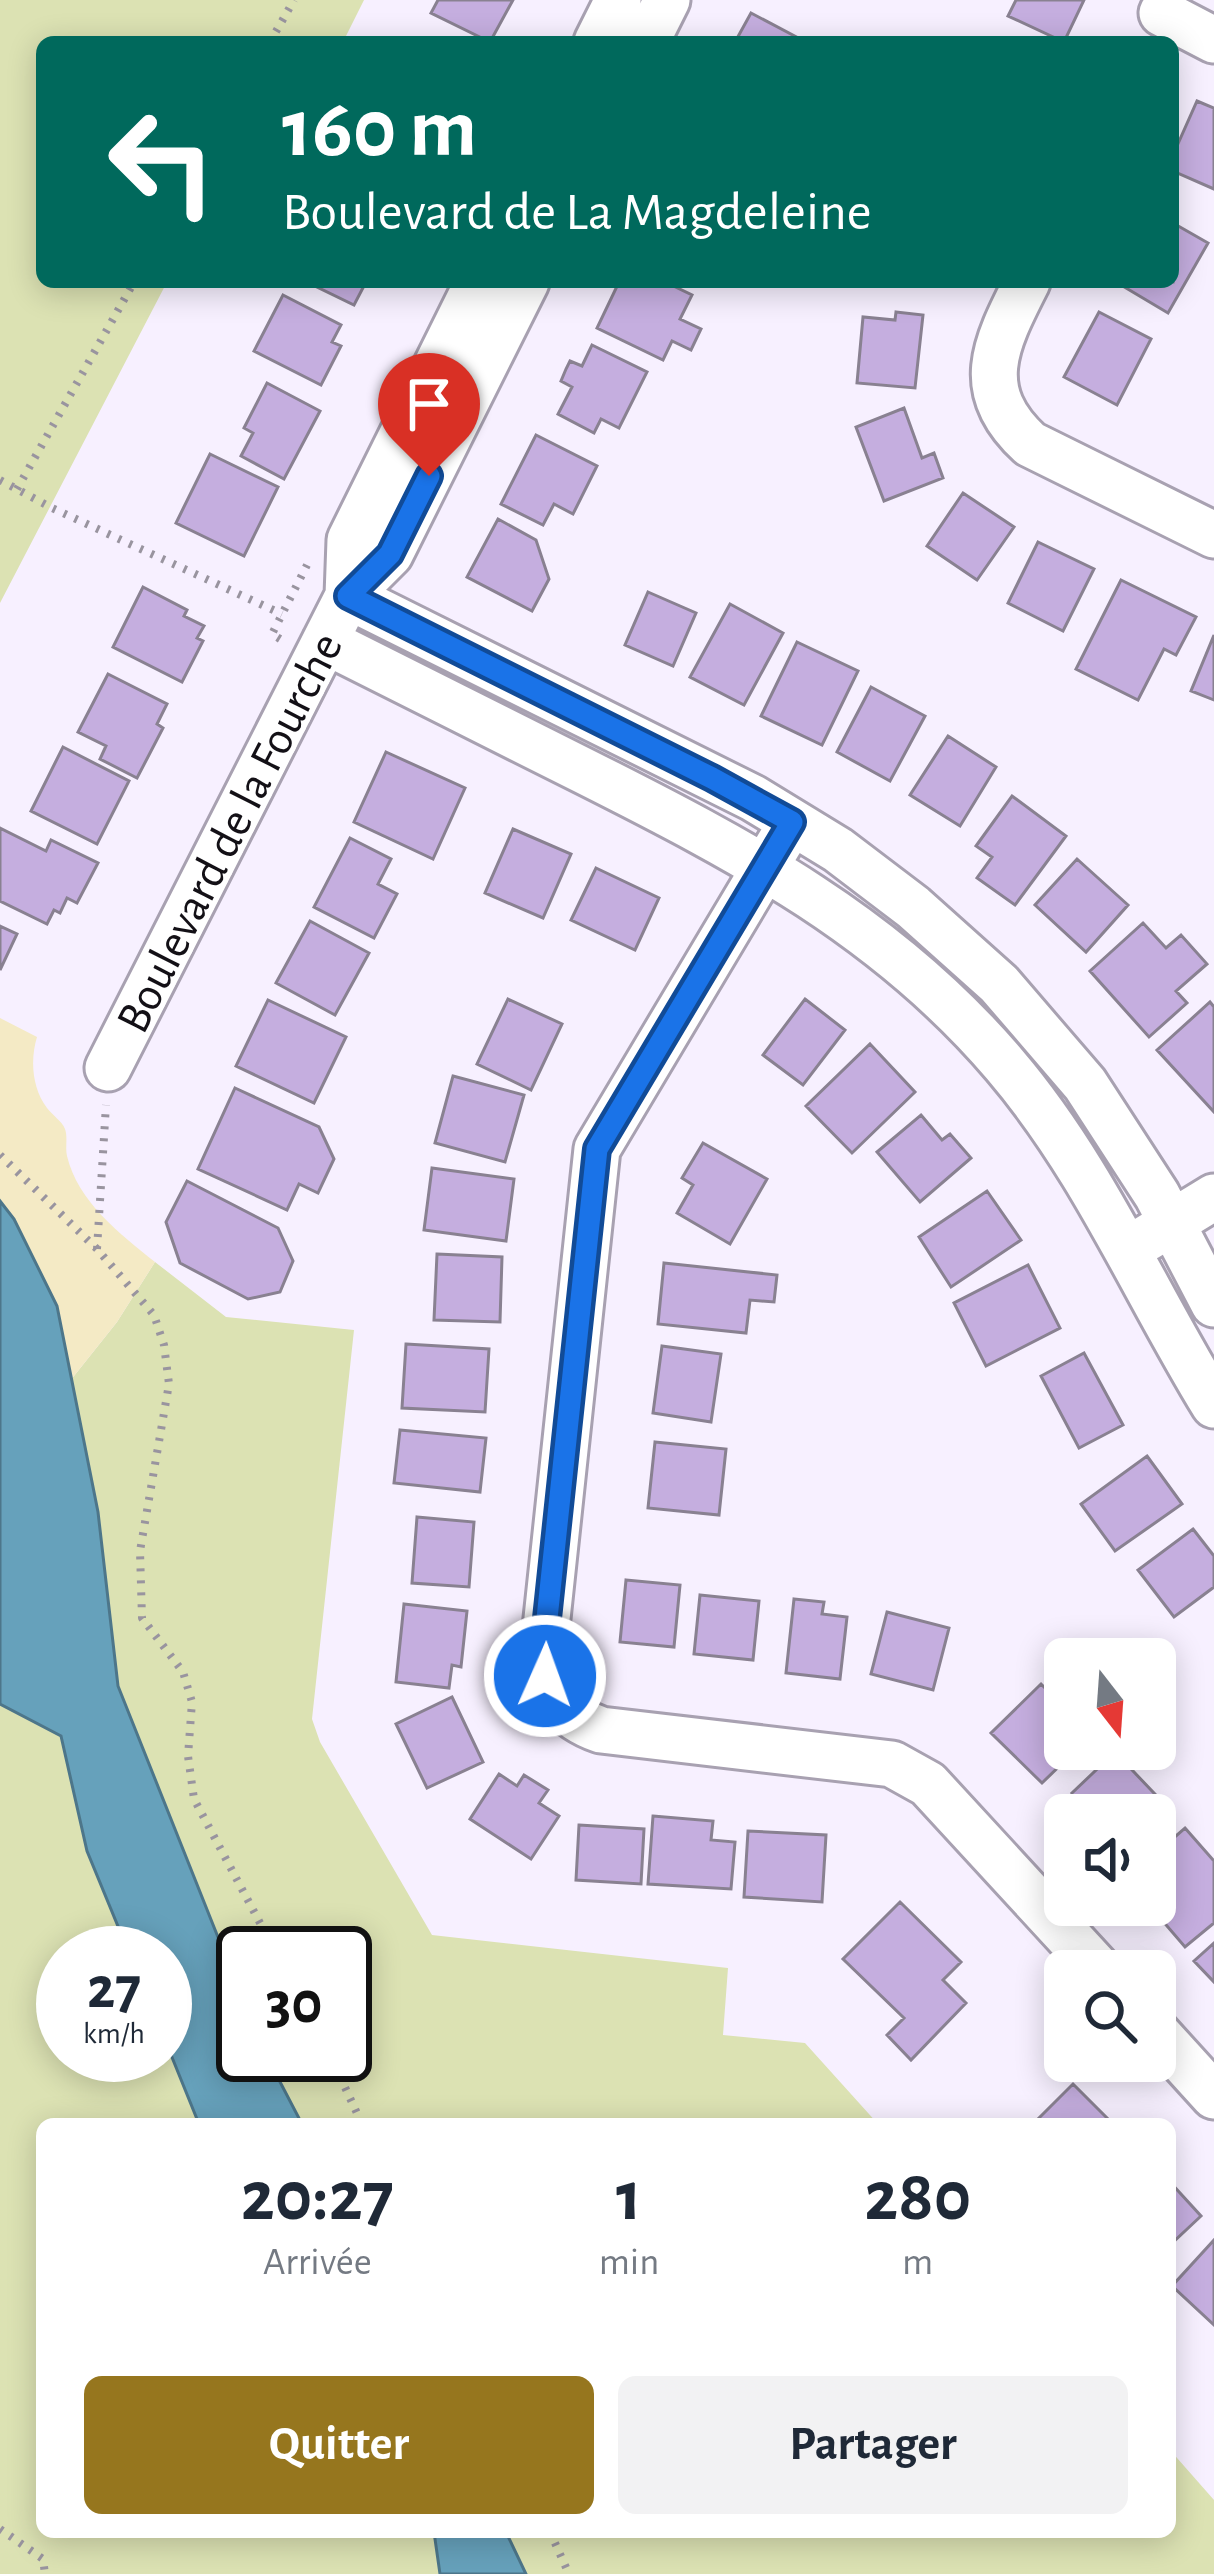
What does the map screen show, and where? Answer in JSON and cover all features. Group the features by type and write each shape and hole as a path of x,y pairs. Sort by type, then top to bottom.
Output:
{"street":[{"path":"600,36 618,0"},
{"path":"649,36 667,0"},
{"path":"1159,18 1214,40"},
{"name":"Boulevard de la Fourche","path":"348,596 350,540 475,288"},
{"name":"Boulevard de la Fourche","path":"108,1068 303,640 390,554 523,288"},
{"path":"1024,288 1000,336 994,360 1000,407 1013,428 1030,444 1214,535"},
{"path":"348,596 712,778 792,822 884,884 999,984 1060,1053 1110,1118 1173,1223 1214,1304"},
{"path":"303,640 726,842 889,951 965,1022 1042,1112 1128,1248 1214,1405"},
{"path":"792,822 597,1149 543,1656 545,1676 566,1711 580,1723 601,1730 862,1760 912,1772 1081,1950"},
{"path":"1128,1248 1214,1197"},
{"path":"1176,2054 1214,2096"}],"path":[{"path":"273,36 294,0"},
{"path":"17,489 131,288"},
{"path":"0,480 282,614"},
{"name":"Boulevard de la Fourche","path":"303,640 272,634 310,558"},
{"path":"97,1250 108,1068"},
{"path":"0,1155 97,1250 154,1315 169,1384 140,1551 142,1618 183,1672 192,1702 188,1756 194,1799 262,1926"},
{"path":"343,2082 359,2118"},
{"path":"0,2529 43,2559 45,2574"},
{"path":"553,2538 569,2574"}],"green space":[{"path":"0,0 364,0 346,36 36,36 36,288 164,288 0,603"},
{"path":"155,1262 226,1317 354,1330 312,1719 320,1742 432,1935 728,1968 723,2035 805,2043 873,2118 299,2118 280,2082 372,2082 372,1926 216,1926 216,1932 118,1686 98,1512 70,1381 117,1322"},
{"path":"0,1704 61,1736 87,1851 118,1926 36,1926 36,2082 182,2082 197,2118 36,2118 36,2538 435,2538 440,2574 0,2574"},
{"path":"1176,2457 1214,2500 1214,2574 526,2574 509,2538 1176,2538"}],"sand":[{"path":"0,1018 37,1037 35,1083 47,1108 65,1129 67,1156 80,1188 102,1216 155,1262 117,1322 70,1381 57,1306 14,1219 0,1201"}],"water":[{"path":"0,1201 14,1219 57,1306 98,1512 118,1686 216,1932 216,2082 280,2082 299,2118 197,2118 182,2082 192,2082 192,1926 118,1926 87,1851 61,1736 0,1704"},
{"path":"435,2538 509,2538 526,2574 440,2574"}],"building":[{"path":"438,0 513,0 493,36 478,36 431,13"},
{"path":"1016,0 1084,0 1067,36 1051,36 1008,16"},
{"path":"751,13 795,36 738,36"},
{"path":"1197,101 1214,108 1214,189 1179,174 1179,142"},
{"path":"1179,226 1208,243 1168,313 1126,288 1179,288"},
{"path":"319,288 363,288 354,305"},
{"path":"616,288 677,288 692,295 680,319 701,329 691,350 672,341 663,360 597,328"},
{"path":"283,295 341,325 332,342 341,346 321,385 254,351"},
{"path":"896,312 923,315 915,388 857,383 863,317 895,320"},
{"path":"1099,312 1151,339 1117,405 1064,377"},
{"path":"592,345 647,372 619,428 601,419 594,433 558,414 572,387 561,381 566,369 570,361 582,366"},
{"path":"267,383 320,411 284,479 241,456 253,433 244,428"},
{"path":"904,408 922,458 934,453 943,478 884,501 856,427"},
{"path":"536,435 597,466 573,514 554,504 543,525 501,504"},
{"path":"210,454 278,487 244,556 176,523"},
{"path":"963,493 1014,527 977,580 927,546"},
{"path":"498,519 536,540 549,579 532,611 467,577"},
{"path":"1038,542 1094,569 1063,631 1008,603"},
{"path":"1121,580 1196,617 1176,655 1164,649 1138,700 1076,669"},
{"path":"143,587 187,610 184,616 204,626 197,638 203,641 182,682 113,647"},
{"path":"648,592 696,613 673,666 625,645"},
{"path":"730,604 783,633 744,705 690,677"},
{"path":"1214,635 1214,700 1191,691"},
{"path":"797,642 858,671 822,745 761,716"},
{"path":"108,674 167,704 157,724 163,728 137,778 100,759 106,746 78,732"},
{"path":"871,687 925,716 890,781 837,752"},
{"path":"948,736 996,767 960,826 910,795"},
{"path":"63,747 129,781 97,844 31,811"},
{"path":"386,752 465,788 433,859 354,822"},
{"path":"1012,796 1066,836 1015,905 977,878 992,857 976,846"},
{"path":"0,828 46,851 51,840 98,863 77,903 67,898 47,924 0,901"},
{"path":"513,829 571,854 543,918 485,893"},
{"path":"350,838 391,859 378,884 397,894 374,938 314,907"},
{"path":"1077,859 1128,905 1086,952 1035,905"},
{"path":"596,868 659,898 635,950 571,920"},
{"path":"310,921 369,953 335,1015 276,983"},
{"path":"1143,923 1166,948 1181,935 1207,964 1176,991 1187,1003 1149,1037 1090,971"},
{"path":"0,926 17,934 0,970"},
{"path":"508,999 562,1024 531,1090 477,1064"},
{"path":"805,999 845,1030 803,1085 763,1055"},
{"path":"268,1000 346,1037 314,1103 236,1066"},
{"path":"1210,1002 1214,1007 1214,1112 1157,1050"},
{"path":"870,1044 915,1092 852,1153 806,1106"},
{"path":"453,1076 524,1095 505,1162 435,1143"},
{"path":"235,1088 319,1127 334,1159 318,1193 299,1184 287,1210 198,1169"},
{"path":"921,1115 942,1140 950,1134 971,1158 920,1202 877,1152"},
{"path":"703,1143 767,1179 730,1244 677,1213 693,1185 682,1178"},
{"path":"432,1168 514,1179 506,1241 424,1230"},
{"path":"187,1181 278,1228 293,1261 280,1292 248,1299 180,1263 166,1222"},
{"path":"987,1191 1021,1240 951,1287 919,1237"},
{"path":"437,1254 502,1257 500,1322 434,1320"},
{"path":"664,1263 777,1275 774,1302 750,1300 746,1333 658,1324"},
{"path":"1028,1265 1060,1328 986,1366 954,1303"},
{"path":"406,1344 489,1349 485,1412 402,1408"},
{"path":"662,1346 721,1354 711,1422 653,1413"},
{"path":"1084,1353 1123,1425 1079,1448 1041,1376"},
{"path":"400,1430 486,1438 480,1492 394,1483"},
{"path":"655,1442 726,1449 719,1515 648,1508"},
{"path":"1147,1456 1182,1504 1115,1551 1081,1504"},
{"path":"417,1517 474,1522 469,1587 412,1583"},
{"path":"1193,1529 1214,1556 1214,1587 1174,1617 1138,1570"},
{"path":"626,1580 680,1585 674,1647 620,1642"},
{"path":"700,1595 759,1601 753,1660 694,1654"},
{"path":"794,1599 824,1602 822,1614 847,1617 840,1679 786,1673"},
{"path":"404,1604 467,1611 461,1667 452,1665 449,1688 396,1682"},
{"path":"887,1612 949,1628 933,1690 871,1674"},
{"path":"1041,1684 1044,1770 1055,1770 1042,1783 991,1733"},
{"path":"452,1697 483,1762 427,1788 396,1724"},
{"path":"1096,1770 1132,1770 1155,1794 1073,1794"},
{"path":"499,1774 517,1786 524,1775 548,1790 539,1803 559,1816 531,1859 470,1819"},
{"path":"653,1816 713,1821 711,1840 735,1842 731,1889 648,1884"},
{"path":"579,1825 644,1829 641,1884 576,1880"},
{"path":"1185,1828 1214,1861 1214,1923 1185,1947 1167,1926 1176,1926 1176,1836"},
{"path":"748,1831 826,1835 822,1902 744,1897"},
{"path":"900,1902 961,1962 943,1980 966,2003 911,2060 887,2035 904,2018 843,1959"},
{"path":"1214,1943 1214,1982 1194,1961"},
{"path":"1073,2084 1107,2118 1039,2118"},
{"path":"1176,2189 1201,2216 1176,2239"},
{"path":"1214,2240 1214,2325 1176,2290 1176,2282"}],"route":[{"path":"429,476 390,554 348,596 792,822 597,1149 543,1656 545,1676"}]}
